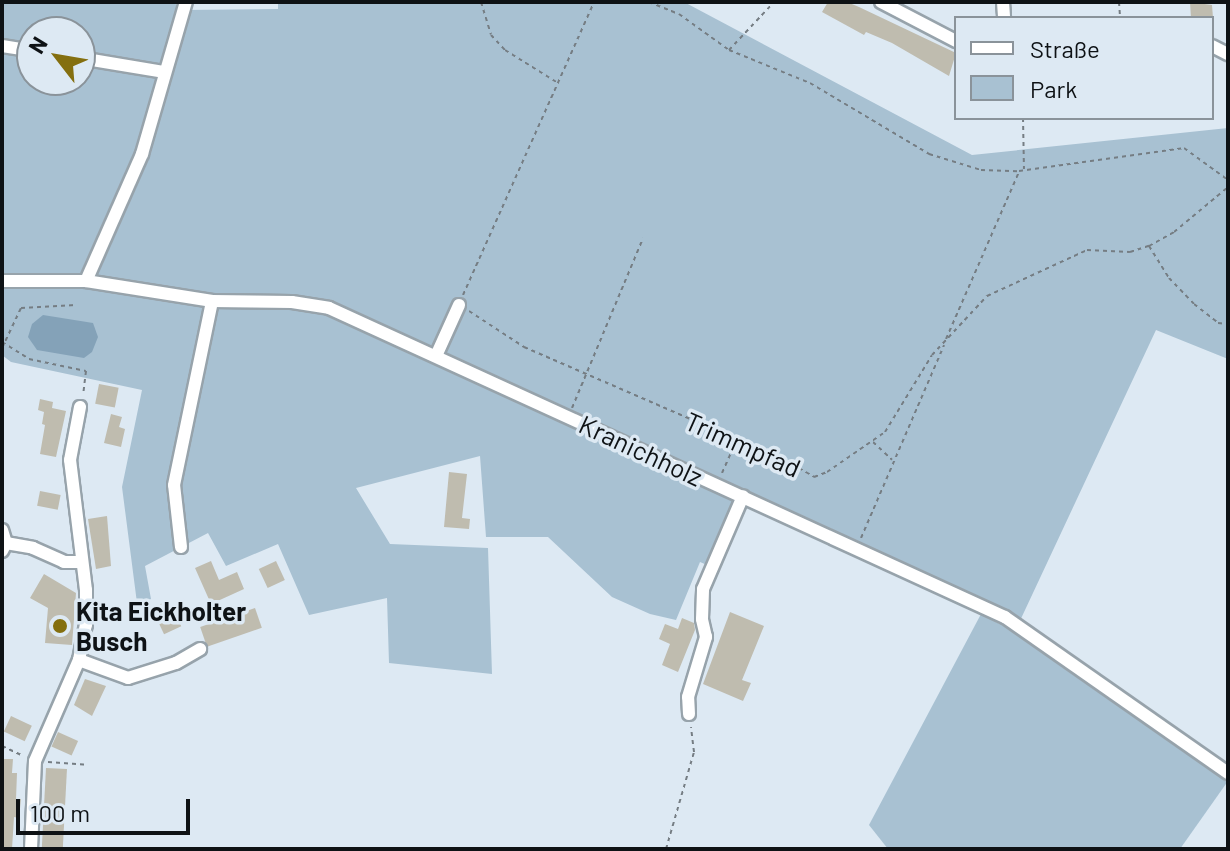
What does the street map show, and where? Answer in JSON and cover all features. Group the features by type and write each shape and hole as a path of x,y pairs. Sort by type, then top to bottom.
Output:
{"street":[{"path":"86,281 142,154 186,2"},
{"path":"881,2 954,40"},
{"path":"96,61 165,72"},
{"name":"Kranichholz","path":"2,281 86,281 212,301 292,302 329,308 1005,617 1228,773"},
{"path":"181,547 176,532 174,485 212,301"},
{"path":"436,356 459,305"},
{"path":"31,849 35,761 79,660 86,625 70,460 80,407"},
{"path":"689,714 688,697 706,637 702,619 703,589 743,496"},
{"path":"3,542 33,548 64,562 82,562"},
{"path":"79,660 128,678 176,663 200,649"}],"path":[{"path":"481,2 491,35 505,50 558,83"},
{"path":"459,305 594,2"},
{"path":"649,2 679,14 729,50 810,83 929,154 981,170 1019,171 1184,148 1228,180"},
{"path":"729,50 774,2"},
{"path":"1023,120 1024,170"},
{"path":"857,547 1019,171"},
{"name":"Trimmpfad","path":"459,305 524,347 785,460 814,477 872,441 897,417 932,355 987,296 1087,250 1130,252 1149,246 1174,232 1228,187"},
{"path":"569,416 643,238"},
{"path":"1149,246 1169,278 1194,304 1218,323 1228,324"},
{"path":"76,305 21,308 3,344 29,359 86,371 80,407"},
{"path":"717,485 736,441"},
{"path":"872,441 894,462"},
{"path":"666,849 694,752 689,714"}],"green space":[{"path":"2,2 173,2 182,9 164,71 96,60 96,16 16,16 16,47 2,45"},
{"path":"278,2 684,2 972,155 1228,128 1228,359 1156,330 1018,625 856,542 740,491 707,565 700,562 676,620 650,614 612,597 548,537 486,537 480,456 356,488 390,544 488,548 492,674 389,663 387,598 309,615 278,544 226,566 208,533 145,566 151,599 137,603 122,487 142,390 11,362 2,355 2,47 16,49 16,96 96,96 96,63 166,74 184,10 278,9"},
{"path":"981,614 1058,655 1228,775 1228,781 1180,849 888,849 869,825"}],"shaded area":[{"path":"43,315 93,323 98,337 92,352 84,358 37,350 28,337 32,324"}],"building":[{"path":"828,2 847,2 954,52 949,76 892,43 866,32 864,35 822,12"},
{"path":"1190,2 1212,5 1213,16 1191,16"},
{"path":"99,384 119,388 115,407 95,404"},
{"path":"40,399 53,402 52,408 66,411 56,457 40,454 45,425 42,424 44,412 38,410"},
{"path":"111,414 122,417 119,427 125,429 121,447 104,443"},
{"path":"449,472 467,474 462,518 470,519 469,529 444,527"},
{"path":"40,491 61,495 58,510 37,506"},
{"path":"107,516 111,566 96,569 88,519"},
{"path":"211,561 219,580 237,572 244,589 211,604 195,568"},
{"path":"276,561 285,580 268,588 259,569"},
{"name":"Kita Eickholter Busch","path":"44,574 76,593 72,645 45,643 48,608 30,598"},
{"path":"169,600 181,626 164,634 152,608"},
{"path":"255,608 262,628 207,647 200,627"},
{"path":"730,612 764,626 742,680 751,683 743,701 703,684"},
{"path":"682,618 694,623 695,630 678,672 662,665 670,644 659,639 665,624 678,629"},
{"path":"85,679 106,686 92,716 74,705"},
{"path":"11,716 32,726 25,741 4,731"},
{"path":"58,732 78,741 72,756 51,747"},
{"path":"2,759 13,759 12,773 17,773 16,799 21,799 19,818 14,817 12,849 2,849"},
{"path":"46,768 67,769 63,849 42,849"}],"place":[{"name":"Kita Eickholter Busch","path":"60,626"}]}
